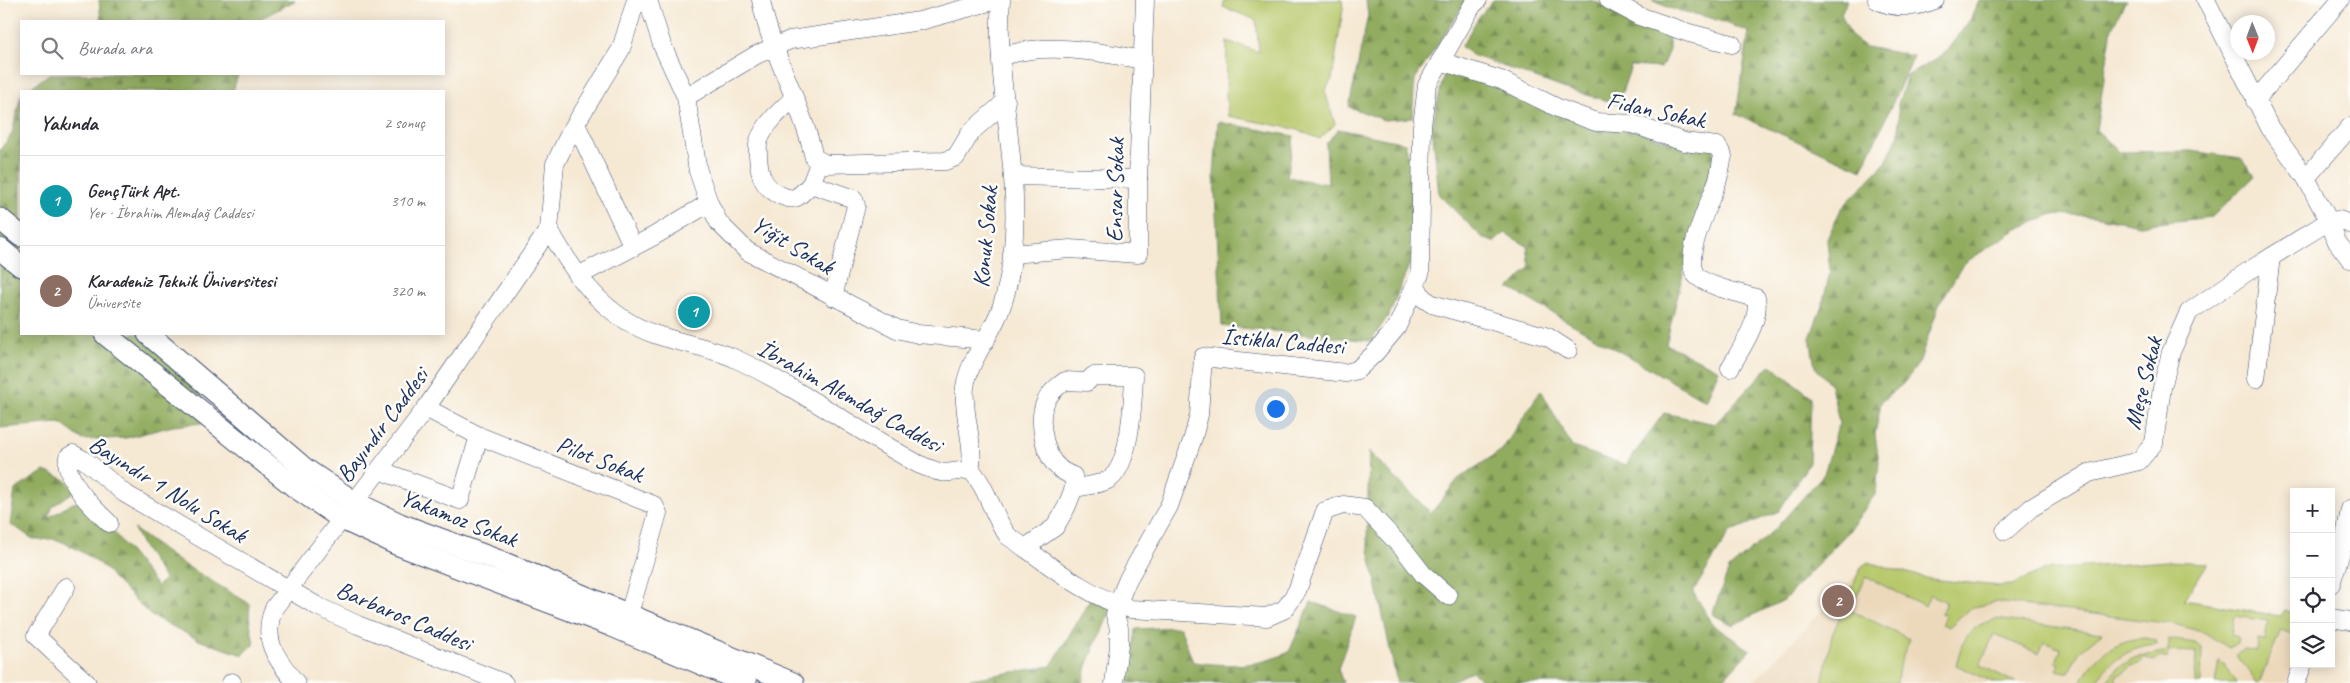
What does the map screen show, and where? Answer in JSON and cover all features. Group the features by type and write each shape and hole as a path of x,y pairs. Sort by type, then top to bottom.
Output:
{"main road":[{"path":"0,219 20,235"},
{"path":"0,249 20,265"},
{"name":"Yakamoz Sokak","path":"106,335 295,487 348,511 400,524 496,560 793,683"},
{"name":"Yakamoz Sokak","path":"149,335 304,469 348,511 396,544 612,626 713,676 746,683"}],"street":[{"name":"Bayındır Caddesi","path":"296,683 274,653 268,635 270,618 287,589 426,408 549,229 555,164 576,124 621,49 636,0"},
{"name":"Yiğit Sokak","path":"648,0 662,46 686,97 698,171 709,203 719,222 747,251 898,329 918,334 986,340"},
{"path":"761,0 773,46 794,98 814,158 826,164 852,165 945,161 956,156 970,132 1006,101"},
{"path":"686,97 773,46 790,40 940,17 996,0"},
{"name":"Konuk Sokak","path":"970,469 972,460 964,413 965,386 1001,309 1009,279 1015,216 1014,176 998,37 1001,0"},
{"name":"Ensar Sokak","path":"1012,254 1070,250 1138,254 1138,179 1145,0"},
{"name":"İstiklal Caddesi","path":"1114,683 1119,646 1119,628 1115,616 1117,605 1128,579 1169,506 1193,438 1199,415 1204,357 1346,374 1357,370 1375,353 1397,327 1420,274 1422,126 1427,85 1472,6 1478,0"},
{"path":"1609,0 1639,16 1689,33 1732,44"},
{"path":"1877,0 1884,4 1901,7 1924,5 1935,0"},
{"path":"2206,0 2255,101 2270,128 2306,178 2329,221 2337,242 2350,260"},
{"path":"2255,101 2340,0"},
{"path":"1001,57 1015,51 1052,50 1108,54 1143,60"},
{"name":"Fidan Sokak","path":"1440,60 1501,80 1560,108 1596,122 1633,124 1684,142 1717,146 1723,156 1718,178 1694,246 1692,263 1696,275 1703,281 1756,298 1758,308 1747,336 1730,368"},
{"path":"794,98 763,131 758,143 759,169 763,182 772,191 784,197 792,199 798,197 811,184 820,161"},
{"path":"576,124 633,248"},
{"path":"2306,178 2350,127"},
{"path":"1014,176 1138,179"},
{"path":"811,184 854,199 856,206 833,296"},
{"path":"578,276 633,248 709,203"},
{"path":"2329,221 2339,220 2350,224"},
{"name":"Meşe Sokak","path":"2005,531 2031,508 2089,473 2139,461 2154,442 2162,388 2171,352 2189,312 2329,221"},
{"name":"İbrahim Alemdağ Caddesi","path":"549,229 578,276 597,299 633,325 654,334 733,358 926,468 949,474 970,469"},
{"path":"2256,379 2271,257"},
{"path":"1416,286 1423,298 1432,304 1548,337 1568,350"},
{"path":"1025,548 1055,527 1066,508 1074,488 1073,476 1058,468 1045,444 1042,423 1045,402 1054,389 1065,381 1087,382 1092,376 1134,376 1132,422 1119,467 1109,479 1074,488"},
{"name":"Pilot Sokak","path":"426,408 478,436 654,505 658,513 629,614"},
{"path":"379,470 460,500 478,436"},
{"name":"Bayındır 1 Nolu Sokak","path":"109,523 81,492 67,470 68,457 73,454 87,462 124,494 287,589"},
{"path":"970,469 980,480 1001,527 1008,536 1077,583 1117,605 1131,609 1267,617 1285,609 1297,591 1325,511 1343,505 1364,508 1406,552 1423,574 1448,596"},
{"path":"2333,578 2347,543 2350,509"},
{"path":"66,587 36,636 87,683"},
{"name":"Barbaros Caddesi","path":"287,589 358,625 504,683"},
{"path":"2335,619 2350,621"},
{"path":"2296,683 2302,668"}],"shaded area":[{"path":"2168,561 2208,563 2184,600 2280,616 2285,610 2290,612 2290,668 2292,668 2286,683 1753,683 1868,562 1930,579 1999,586 2012,585 2043,570"}],"green space":[{"path":"99,0 296,0 258,20 101,20"},
{"path":"1225,0 1342,0 1343,9 1332,79 1325,91 1335,124 1320,139 1295,129 1228,116 1226,96 1227,41 1259,52 1256,20 1223,7"},
{"path":"1366,0 1467,0 1415,79 1412,118 1384,120 1349,107 1368,15"},
{"path":"1493,0 1590,0 1669,28 1669,50 1661,68 1631,66 1618,104 1563,88 1472,55 1461,47 1478,18"},
{"path":"1652,0 1847,0 1841,14 1851,36 1866,47 1914,56 1862,170 1736,114 1749,32 1711,18 1669,8"},
{"path":"1979,0 2126,0 2112,28 2096,130 2120,152 2191,151 2241,158 2255,176 2212,217 2140,225 2093,216 2053,214 2015,230 1963,264 1939,305 1919,363 1903,384 1881,402 1875,435 1879,462 1876,493 1849,531 1784,600 1733,625 1712,614 1729,569 1775,529 1824,474 1839,423 1831,385 1815,367 1810,338 1822,305 1830,272 1827,239 1841,209 1886,162 1899,133 1898,104 1907,76 1944,54 1970,20"},
{"path":"1445,70 1667,141 1713,145 1715,157 1696,219 1666,344 1719,370 1706,401 1509,288 1530,267 1527,246 1505,233 1494,242 1483,238 1439,195 1432,126"},
{"path":"48,75 238,75 233,90 27,90"},
{"path":"20,99 20,335 140,335 198,388 212,422 173,426 126,438 83,440 60,423 0,428 0,150 12,134"},
{"path":"1218,122 1294,136 1287,177 1328,184 1326,144 1338,129 1405,143 1416,181 1413,255 1390,313 1371,341 1222,326 1214,175"},
{"path":"1770,365 1811,396 1809,463 1779,511 1730,532 1693,592 1714,626 1750,650 1720,683 1486,683 1472,672 1446,683 1397,683 1367,540 1369,452 1431,513 1458,479 1502,450 1541,390 1572,447 1626,465 1664,413 1715,424"},
{"path":"44,471 66,480 76,490 53,506 48,518 73,503 89,501 157,586 165,579 143,547 134,529 175,559 250,604 249,617 254,644 243,655 201,641 150,615 109,572 86,555 59,541 34,539 10,525 15,490"},
{"path":"2168,561 2208,563 2184,600 2280,616 2285,610 2290,612 2290,633 2281,630 2259,683 2255,683 2250,672 2236,655 2244,650 2257,651 2258,640 2265,641 2268,621 2234,616 2231,635 2238,637 2237,644 2229,648 2205,633 2174,624 1996,602 1970,608 1949,627 1942,624 1946,616 1941,614 1946,602 1930,594 1925,606 1866,577 1850,610 1910,639 1899,666 1897,683 1855,683 1835,680 1835,683 1822,683 1832,635 1861,567 1868,562 1930,579 1999,586 2012,585 2043,570"},
{"path":"1090,600 1112,607 1087,666 1083,683 967,683 970,679 1051,666"},
{"path":"1311,602 1356,617 1338,669 1343,683 1128,683 1136,629 1180,627 1193,662 1231,665 1253,663 1265,661 1289,652"},
{"path":"1996,619 2102,633 2080,651 2068,673 2057,670 2060,664 2056,662 2061,649 2044,642 2039,654 1994,634 1980,665 2016,683 1995,683 1956,665 1968,635 1986,622"},
{"path":"2145,638 2156,640 2156,645 2146,646 2121,656 2107,668 2095,683 2081,683 2098,657 2106,651 2124,642"},
{"path":"2168,639 2195,643 2202,648 2201,683 2195,683 2196,652 2169,651 2168,659 2160,657 2154,661 2144,657 2139,664 2130,666 2125,672 2117,675 2115,683 2105,683 2118,668 2134,658 2168,651"},
{"path":"2219,661 2225,665 2237,683 2215,683"}],"place":[{"name":"GençTürk Apt.","path":"694,312"},
{"name":"Karadeniz Teknik Üniversitesi","path":"1838,601"}]}
